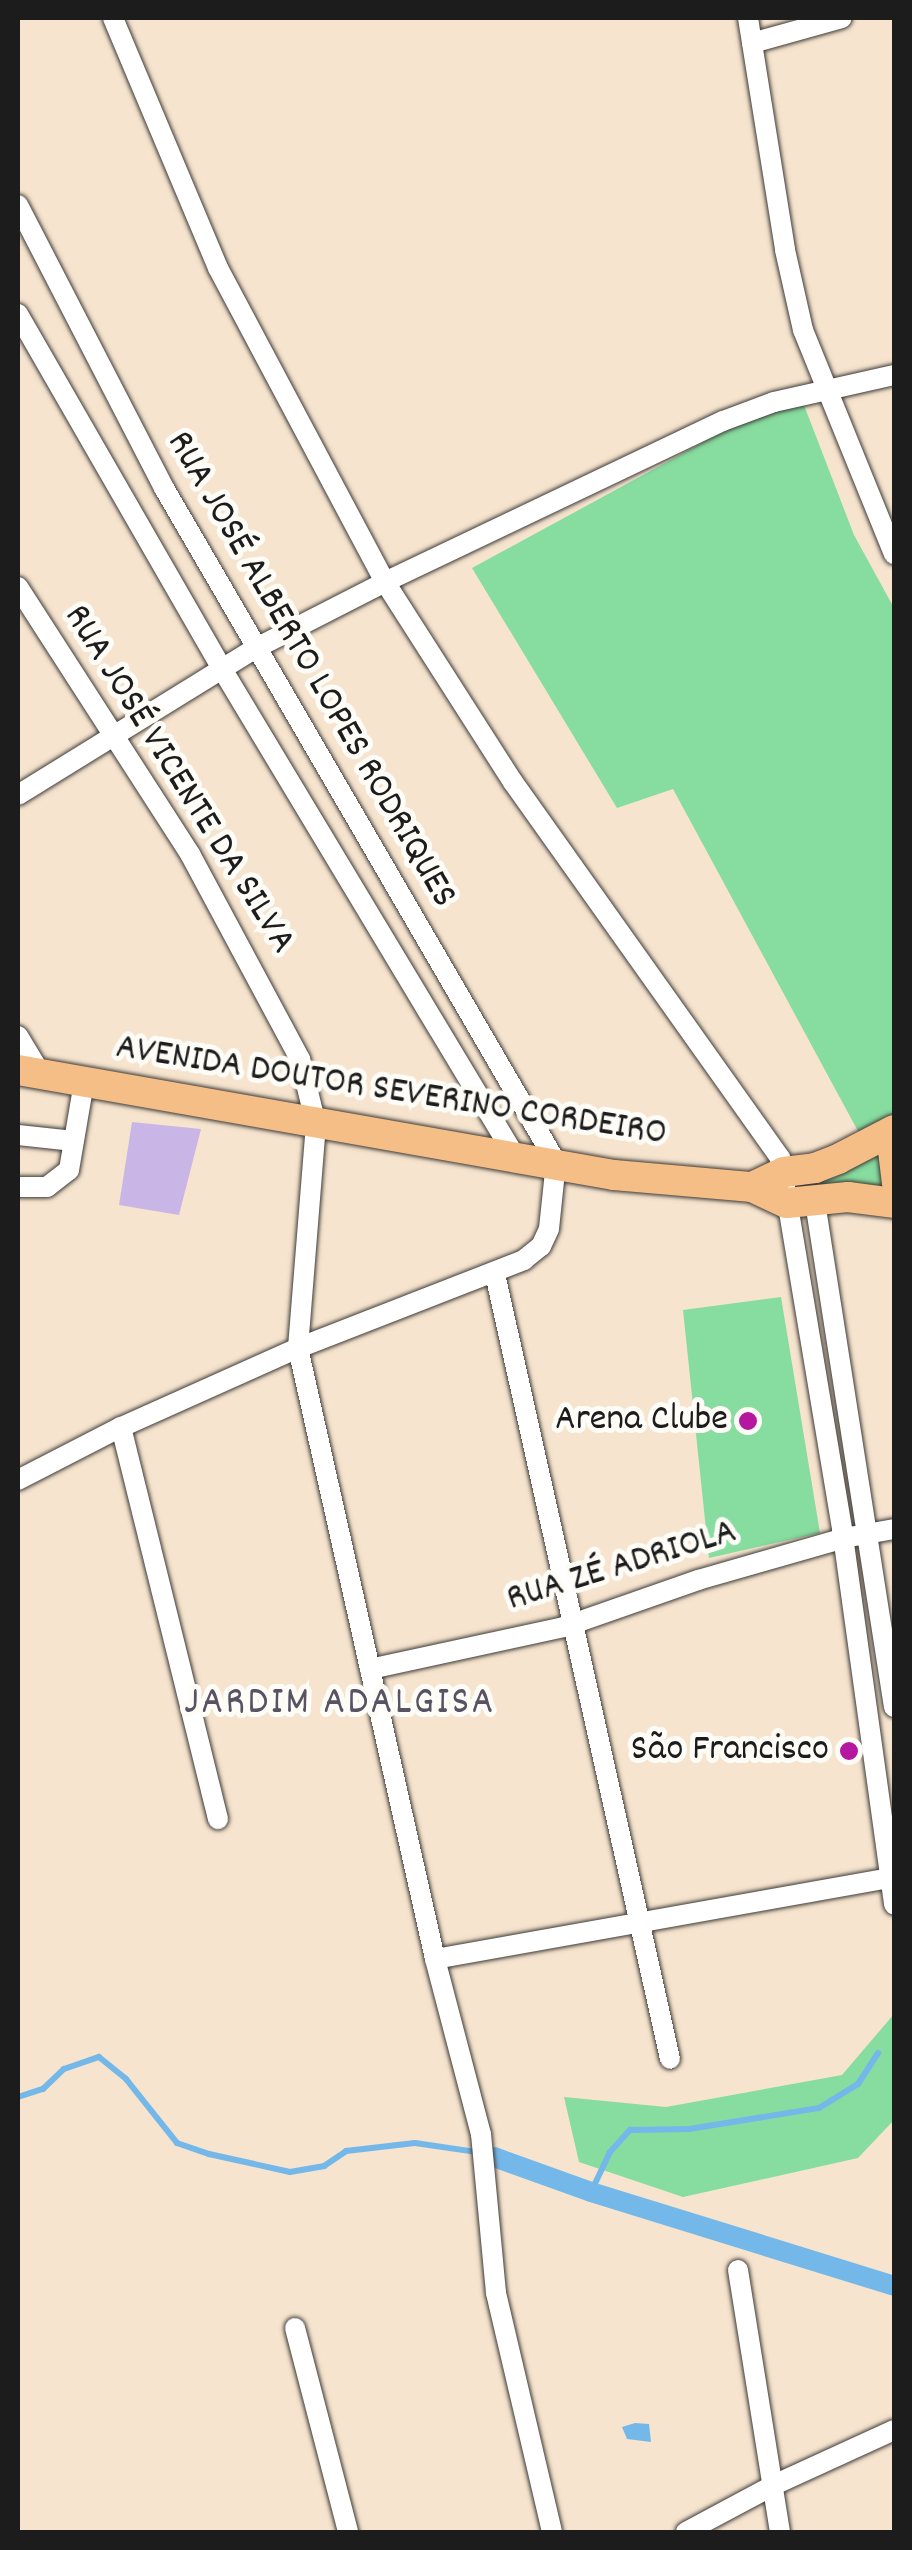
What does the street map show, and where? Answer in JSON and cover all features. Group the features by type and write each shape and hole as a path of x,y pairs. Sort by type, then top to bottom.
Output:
{"highway":[{"name":"AVENIDA DOUTOR SEVERINO CORDEIRO","path":"29,1072 614,1174 752,1187 801,1202 848,1196 894,1203"},
{"path":"752,1187 784,1172 815,1168 891,1132"}],"main road":[{"path":"891,1132 894,1183"}],"street":[{"path":"112,18 218,268 385,582 512,782 770,1141 801,1202 869,1533 894,1706"},
{"path":"748,18 785,250 803,330 894,554"},
{"path":"752,42 842,18"},
{"name":"RUA JOSÉ ALBERTO LOPES RODRIQUES","path":"18,205 24,240 391,885 556,1162"},
{"name":"RUA JOSÉ ALBERTO LOPES RODRIQUES","path":"18,314 222,669 512,1154"},
{"path":"18,795 258,646 385,582 723,421 774,402 894,375"},
{"name":"RUA JOSÉ VICENTE DA SILVA","path":"18,587 190,854 260,978 300,1059 316,1124 298,1348 435,1959 481,2134 496,2293 552,2532"},
{"path":"18,1036 29,1072"},
{"path":"18,1187 48,1187 63,1179 84,1082"},
{"path":"18,1135 74,1141"},
{"path":"18,1480 120,1427 298,1348 495,1274 541,1246 549,1230 556,1162"},
{"path":"801,1202 894,1904"},
{"path":"495,1274 670,2059"},
{"path":"120,1427 218,1820"},
{"name":"RUA ZÉ ADRIOLA","path":"370,1669 574,1624 698,1580 844,1538 894,1529"},
{"path":"435,1959 892,1878"},
{"path":"738,2270 780,2532"},
{"path":"296,2328 348,2532"},
{"path":"686,2532 774,2485 894,2430"}],"green space":[{"path":"802,400 854,535 894,608 894,1115 859,1133 673,789 617,808 472,568 768,407"},
{"path":"879,1154 887,1188 810,1187"},
{"name":"Arena Clube","path":"781,1297 820,1533 709,1558 683,1310"},
{"path":"894,2014 894,2120 858,2158 683,2197 579,2162 564,2097 666,2107 842,2075"}],"water":[{"path":"649,2424 651,2442 627,2439 622,2427"}],"building":[{"path":"132,1122 201,1129 179,1215 119,1205"}],"waterway":[{"path":"591,2192 610,2152 630,2130 689,2129 819,2108 858,2084 878,2053"},
{"path":"18,2097 43,2089 64,2069 99,2057 126,2079 177,2143 209,2154 290,2172 324,2166 346,2151 415,2143 477,2152"},
{"path":"494,2157 591,2192 894,2286"}],"place":[{"name":"Arena Clube","path":"748,1421"},
{"name":"São Francisco","path":"849,1751"}],"district":[{"name":"JARDIM ADALGISA","path":"340,1705"}]}
